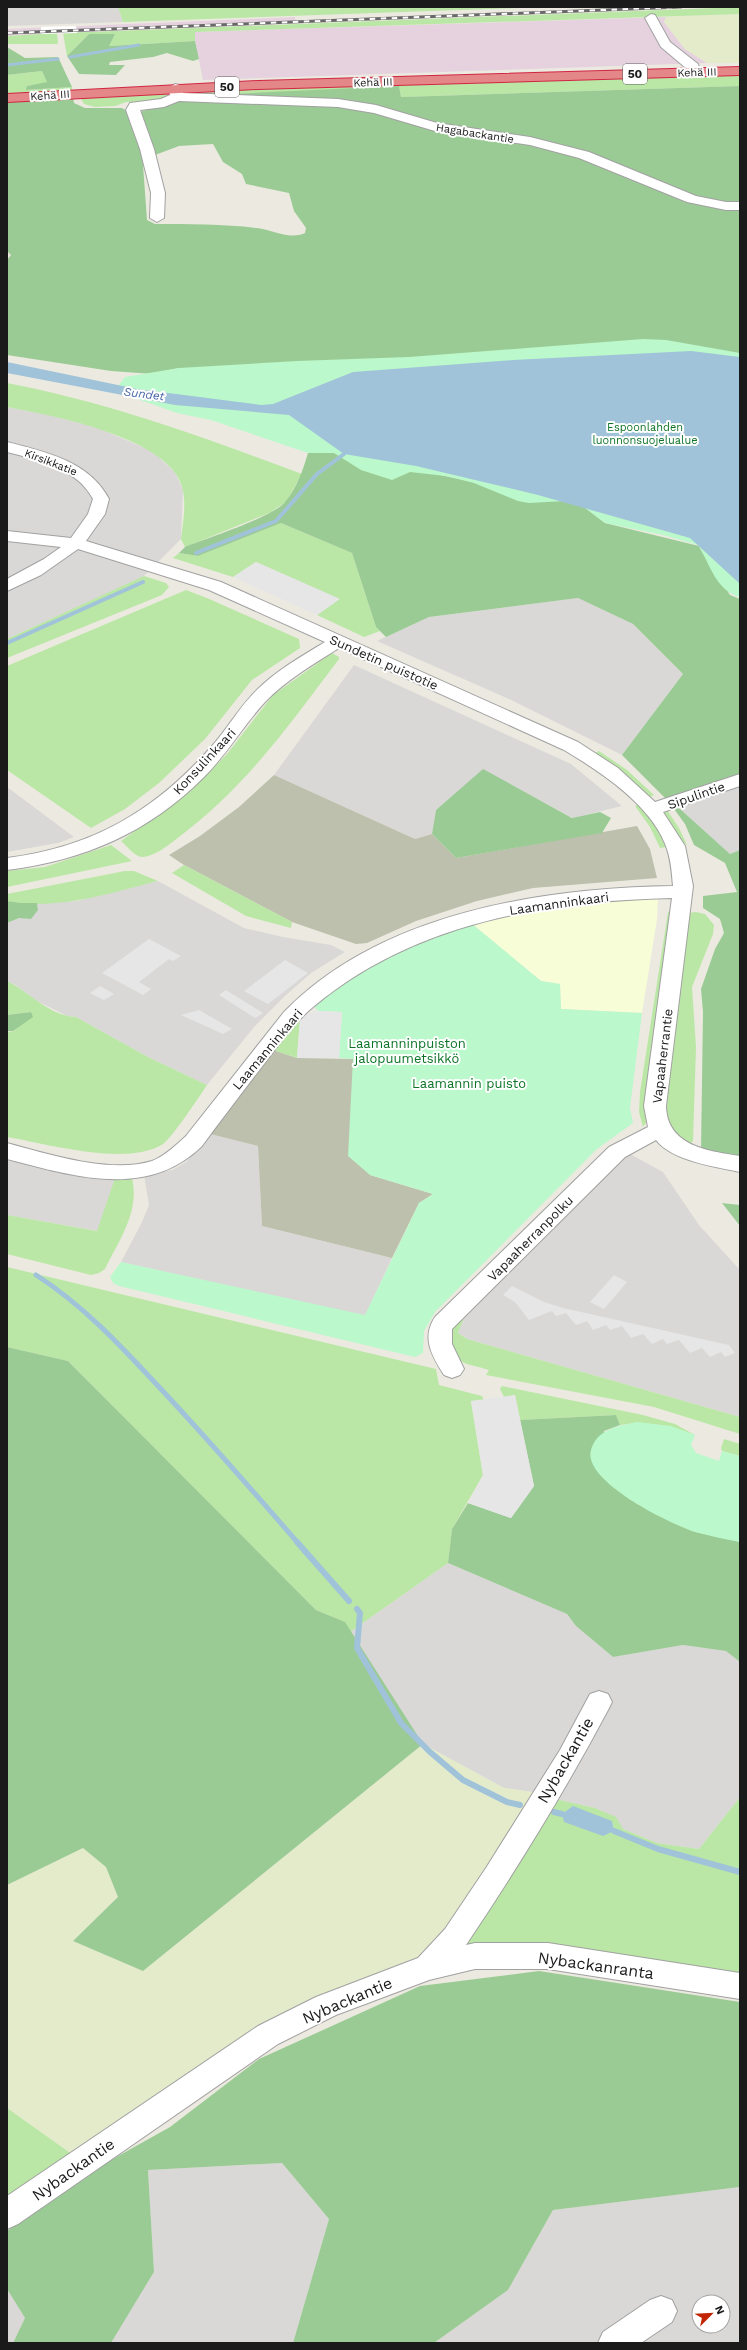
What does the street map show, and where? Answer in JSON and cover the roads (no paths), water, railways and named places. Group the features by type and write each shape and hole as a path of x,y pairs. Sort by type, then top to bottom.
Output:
{"highway":[{"name":"Kehä III","path":"7,98 102,92 176,93 740,71"}],"street":[{"path":"651,18 665,44 688,62 695,73"},
{"path":"157,218 158,193 148,149 133,110 135,106 164,103 176,93"},
{"name":"Hagabackantie","path":"176,93 338,103 376,109 435,127 530,141 584,154 692,199 726,206 740,206"},
{"name":"Kirsikkatie","path":"7,447 77,471 92,483 101,500 95,520 58,558 7,586"},
{"name":"Sundetin puistotie","path":"7,536 74,543 118,554 215,586 571,746 618,775 652,809 677,850 682,892"},
{"name":"Konsulinkaari","path":"7,864 46,859 79,851 109,839 164,803 186,784 218,750 260,698 283,679 338,642"},
{"name":"Sipulintie","path":"652,809 740,780"},
{"name":"Vapaaherrantie","path":"660,1131 656,1120 655,1106 682,892"},
{"name":"Laamanninkaari","path":"7,1151 53,1164 108,1170 137,1171 160,1166 181,1154 194,1140 288,1020 307,1002 370,960 432,932 480,916 522,906 595,896 682,892"},
{"path":"660,1131 670,1140 697,1155 740,1164"},
{"name":"Vapaaherranpolku","path":"452,1370 443,1355 441,1345 441,1328 456,1311 617,1152 645,1136 660,1131"},
{"name":"Nybackantie","path":"7,2214 268,2035 326,2006 428,1967 455,1938 496,1877 569,1758 599,1702"},
{"name":"Nybackanranta","path":"428,1967 475,1956 548,1956 740,1986"},
{"path":"614,2343 661,2311"}],"water":[{"name":"Espoonlahden luonnonsuojelualue","path":"691,351 740,357 740,584 690,538 538,495 416,466 344,454 289,415 175,405 7,373 7,362 137,389 261,405 273,404 353,372 513,360"},
{"path":"573,1806 612,1821 614,1831 603,1836 564,1822 562,1814"}],"waterway":[{"path":"70,57 139,45"},
{"path":"7,65 58,59"},
{"path":"196,553 276,521 317,474 344,454"},
{"path":"7,643 143,582"},
{"path":"36,1275 70,1299 116,1341 194,1425 298,1543"},
{"path":"297,1542 349,1601"},
{"path":"357,1609 360,1613 357,1648 401,1723 430,1752 463,1780 507,1802 520,1805"},
{"path":"554,1812 562,1814"},
{"path":"614,1831 658,1849 740,1872"}],"railway":[{"path":"7,33 681,7"}],"water label":[{"name":"Sundet","path":"144,394"}],"park label":[{"name":"Laamanninpuiston jalopuumetsikkö","path":"407,1050"},
{"name":"Laamannin puisto","path":"469,1083"}]}
